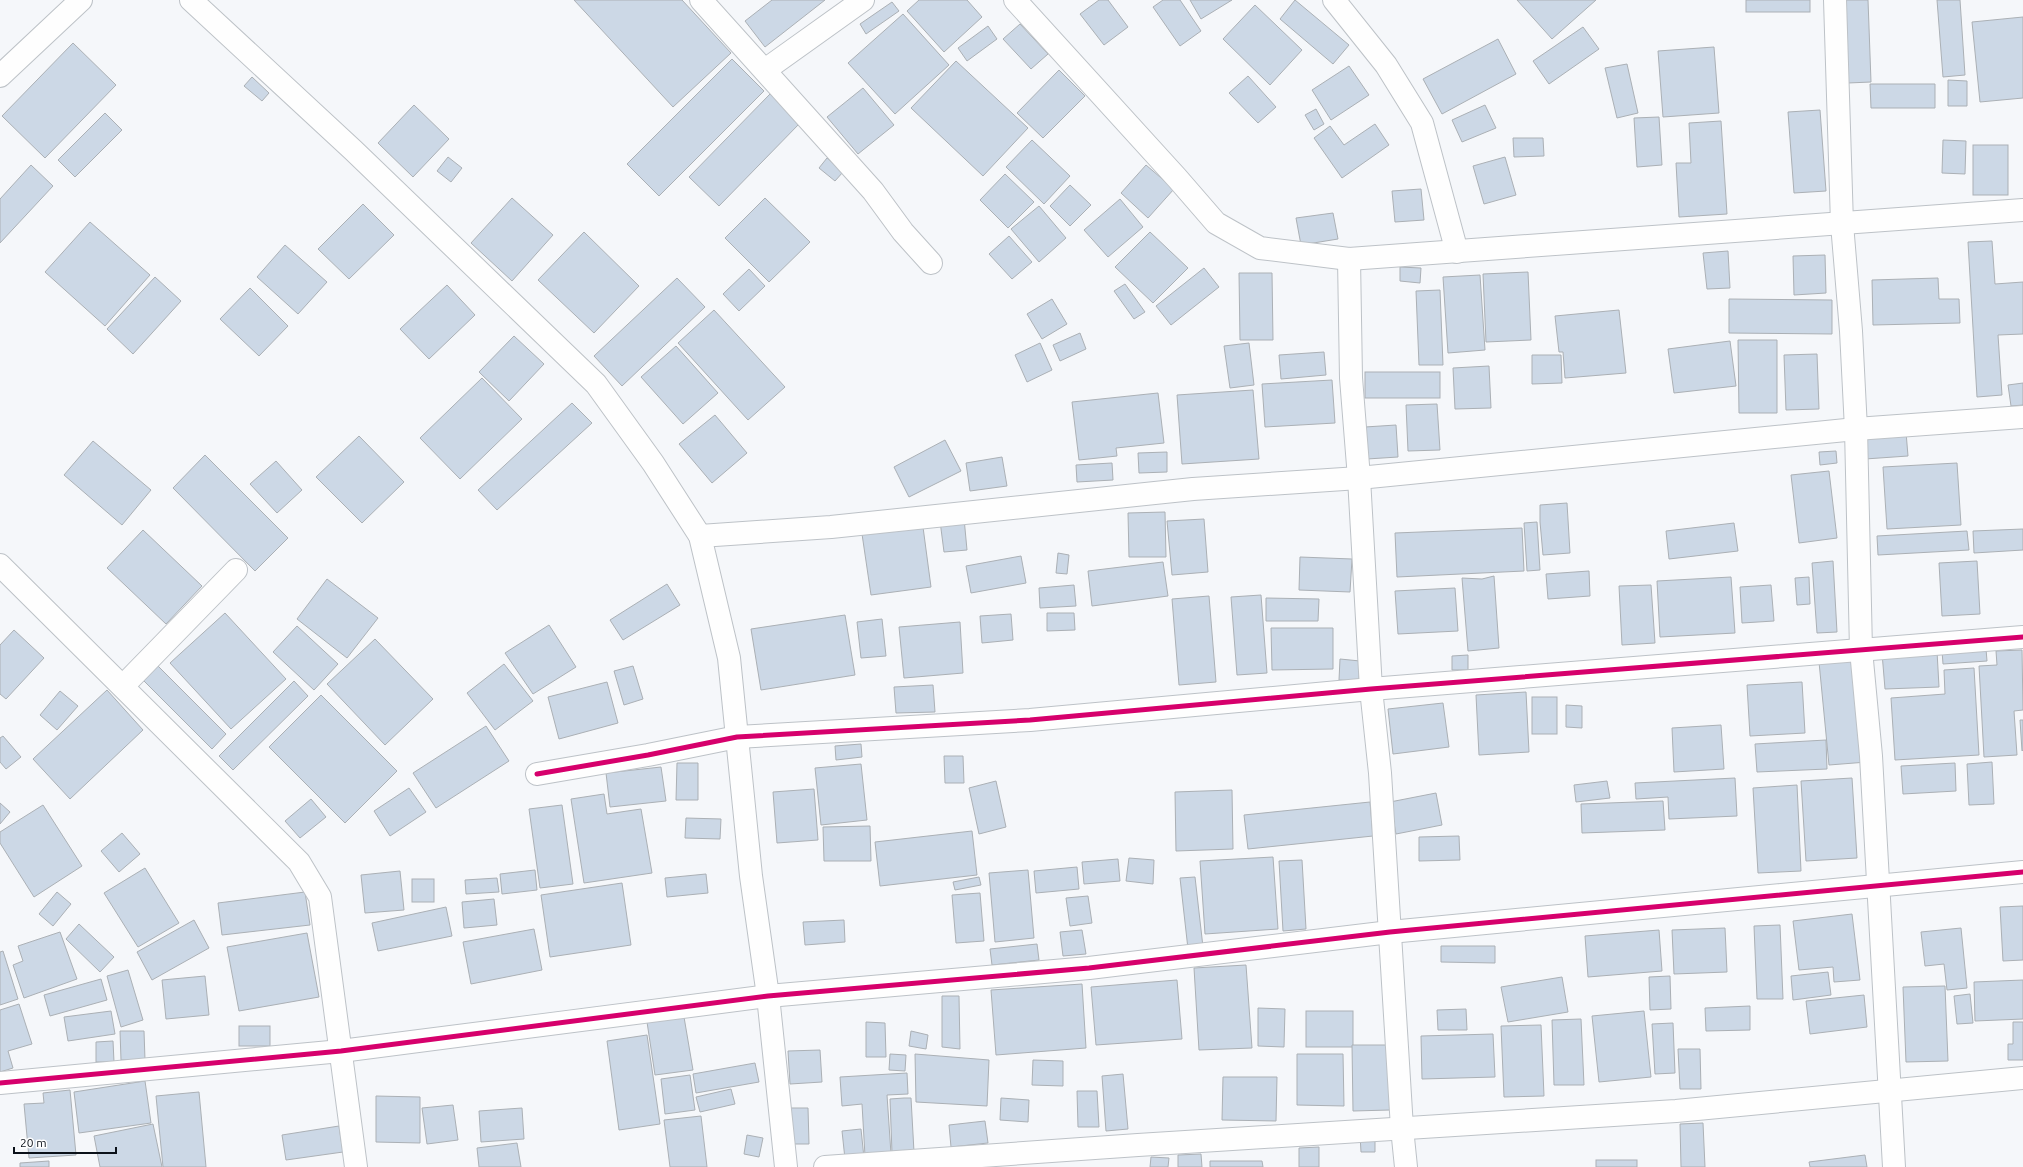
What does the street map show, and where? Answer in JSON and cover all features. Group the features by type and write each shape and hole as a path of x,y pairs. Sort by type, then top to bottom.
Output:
{"street":[{"path":"0,76 81,0"},
{"path":"191,0 353,150 596,384 653,463 700,536 728,658 750,876 768,996 786,1167"},
{"path":"701,0 766,70 873,191 903,232 931,263"},
{"path":"766,70 863,0"},
{"path":"1015,0 1177,178 1216,224 1260,248 1349,259 2023,210"},
{"path":"1334,0 1386,65 1422,123 1457,252"},
{"path":"1835,0 1842,224 1851,331 1856,429 1861,650 1871,756 1877,885 1894,1167"},
{"path":"1349,259 1351,378 1359,478 1371,689 1380,773 1402,1128 1406,1167"},
{"path":"700,536 831,527 1193,489 1359,478 1856,429 2023,417"},
{"path":"0,565 299,862 320,897 356,1167"},
{"path":"123,686 236,570"},
{"path":"536,774 648,755 737,737 1030,720 1371,689 2023,637"},
{"path":"0,1082 340,1051 768,996 1089,968 1390,932 2023,872"},
{"path":"825,1167 1676,1111 1889,1092 2023,1078"}],"building":[{"path":"574,0 682,0 731,53 673,107"},
{"path":"772,0 825,0 765,47 745,21"},
{"path":"919,0 967,0 982,17 944,52 907,11"},
{"path":"1099,0 1108,0 1128,27 1104,45 1080,14"},
{"path":"1163,0 1180,0 1201,31 1180,46 1153,7"},
{"path":"1190,0 1232,0 1201,19"},
{"path":"1295,0 1349,45 1333,64 1280,19"},
{"path":"1517,0 1596,0 1552,39"},
{"path":"1746,0 1810,0 1810,12 1746,12"},
{"path":"1846,0 1868,0 1871,82 1848,83"},
{"path":"1937,0 1960,0 1965,75 1943,77"},
{"path":"892,2 899,11 866,34 860,24"},
{"path":"1255,5 1302,50 1270,85 1223,39"},
{"path":"903,14 949,65 895,114 848,63"},
{"path":"2023,17 2023,98 1980,102 1972,22"},
{"path":"1020,24 1048,54 1031,69 1003,39"},
{"path":"988,26 997,39 967,61 958,48"},
{"path":"1583,27 1599,49 1549,84 1533,61"},
{"path":"1498,39 1516,74 1442,114 1423,79"},
{"path":"73,43 116,85 45,158 2,116"},
{"path":"1714,47 1719,113 1663,117 1658,51"},
{"path":"732,59 764,91 659,196 627,164"},
{"path":"956,61 1028,128 983,176 911,108"},
{"path":"1627,64 1638,113 1617,118 1605,68"},
{"path":"1349,66 1369,95 1331,120 1312,90"},
{"path":"1059,70 1085,96 1043,138 1017,113"},
{"path":"1248,76 1276,107 1258,123 1229,93"},
{"path":"252,77 269,93 262,101 244,86"},
{"path":"1948,80 1967,81 1967,106 1948,106"},
{"path":"1870,84 1935,84 1935,108 1871,108"},
{"path":"863,88 894,125 858,154 827,117"},
{"path":"770,94 800,123 719,206 689,177"},
{"path":"414,105 449,139 413,177 378,143"},
{"path":"1485,105 1496,128 1462,142 1452,120"},
{"path":"1316,109 1324,124 1314,130 1305,115"},
{"path":"1820,110 1826,191 1794,193 1788,112"},
{"path":"105,113 122,130 75,177 58,160"},
{"path":"1659,117 1662,165 1637,167 1634,118"},
{"path":"1721,121 1727,214 1679,217 1676,163 1691,163 1689,123"},
{"path":"1375,124 1389,145 1342,178 1314,138 1330,126 1344,145"},
{"path":"1513,138 1543,138 1544,156 1514,157"},
{"path":"1032,140 1070,176 1044,204 1006,167"},
{"path":"1943,140 1966,141 1965,174 1942,173"},
{"path":"1973,145 2008,145 2008,195 1973,195"},
{"path":"448,157 462,168 451,182 437,171"},
{"path":"1505,157 1516,195 1484,204 1473,166"},
{"path":"827,158 843,172 835,181 819,168"},
{"path":"31,165 53,186 0,243 0,199"},
{"path":"1146,165 1174,189 1148,218 1121,193"},
{"path":"1005,174 1034,202 1008,228 980,200"},
{"path":"1070,185 1091,205 1070,226 1050,206"},
{"path":"1421,189 1424,220 1395,222 1392,191"},
{"path":"512,198 553,235 512,281 471,243"},
{"path":"765,198 810,242 769,282 725,238"},
{"path":"1120,199 1143,227 1108,257 1084,230"},
{"path":"363,204 394,235 349,279 318,249"},
{"path":"1039,206 1066,238 1039,262 1011,229"},
{"path":"1333,213 1338,239 1301,245 1296,218"},
{"path":"90,222 150,275 105,326 45,272"},
{"path":"584,232 639,286 594,333 538,280"},
{"path":"1150,232 1188,268 1153,303 1115,267"},
{"path":"1009,236 1032,262 1012,279 989,254"},
{"path":"1992,241 1995,284 2023,282 2023,334 1998,335 2002,395 1977,397 1968,242"},
{"path":"285,245 327,282 298,314 257,277"},
{"path":"1728,251 1730,288 1707,289 1703,253"},
{"path":"1825,255 1826,293 1794,295 1793,256"},
{"path":"1400,267 1421,268 1420,283 1400,281"},
{"path":"1204,268 1219,287 1171,325 1156,306"},
{"path":"749,269 765,286 739,311 723,294"},
{"path":"1528,272 1531,340 1486,342 1483,274"},
{"path":"1239,273 1272,273 1273,340 1240,340"},
{"path":"1480,275 1485,350 1448,353 1443,277"},
{"path":"155,277 181,301 133,354 107,329"},
{"path":"677,278 705,307 622,386 594,356"},
{"path":"1938,278 1939,299 1959,299 1960,323 1873,325 1872,280"},
{"path":"1125,284 1145,312 1134,319 1114,291"},
{"path":"447,285 475,315 429,359 400,329"},
{"path":"250,288 288,326 259,356 220,319"},
{"path":"1440,290 1443,365 1419,365 1416,291"},
{"path":"1052,299 1067,324 1042,339 1027,314"},
{"path":"1729,299 1832,300 1832,334 1729,333"},
{"path":"714,310 785,387 748,420 678,343"},
{"path":"1619,310 1626,373 1565,378 1563,352 1559,352 1555,316"},
{"path":"1080,333 1086,349 1060,361 1053,345"},
{"path":"514,336 544,364 509,401 479,372"},
{"path":"1738,340 1777,340 1777,413 1739,413"},
{"path":"1730,341 1736,386 1674,393 1668,349"},
{"path":"1040,343 1052,370 1027,382 1015,355"},
{"path":"1249,343 1254,385 1230,388 1224,346"},
{"path":"676,346 718,393 683,424 641,377"},
{"path":"1324,352 1326,375 1281,379 1279,355"},
{"path":"1817,354 1819,409 1786,410 1784,355"},
{"path":"1532,355 1561,355 1562,383 1532,384"},
{"path":"1489,366 1491,408 1455,409 1453,368"},
{"path":"1365,372 1440,372 1440,398 1365,398"},
{"path":"482,378 522,419 460,479 420,438"},
{"path":"1332,380 1335,423 1265,427 1262,384"},
{"path":"2023,383 2023,405 2011,406 2008,385"},
{"path":"1253,390 1259,459 1182,464 1177,395"},
{"path":"1158,393 1164,443 1116,448 1117,456 1079,460 1072,402"},
{"path":"572,403 592,423 497,510 478,490"},
{"path":"1437,404 1440,450 1408,451 1406,405"},
{"path":"715,415 747,453 712,483 679,444"},
{"path":"1396,425 1398,457 1367,459 1365,427"},
{"path":"1906,432 1908,456 1865,459 1864,434"},
{"path":"359,436 404,482 362,523 316,477"},
{"path":"945,440 961,471 909,497 894,467"},
{"path":"93,441 151,490 122,525 64,475"},
{"path":"1836,451 1837,463 1820,465 1819,452"},
{"path":"1167,452 1167,472 1139,473 1138,453"},
{"path":"205,455 288,538 255,571 173,488"},
{"path":"1002,457 1007,486 970,491 966,463"},
{"path":"276,461 302,490 277,513 250,484"},
{"path":"1112,463 1113,480 1077,482 1076,465"},
{"path":"1957,463 1961,525 1887,529 1883,467"},
{"path":"1829,471 1837,538 1799,543 1791,475"},
{"path":"1567,503 1570,553 1543,555 1540,505"},
{"path":"1165,512 1166,557 1129,557 1128,513"},
{"path":"964,518 967,550 944,552 940,521"},
{"path":"1204,519 1208,572 1172,575 1167,521"},
{"path":"1537,522 1540,570 1527,571 1524,523"},
{"path":"1734,523 1738,551 1669,559 1666,531"},
{"path":"923,527 931,587 871,595 862,534"},
{"path":"1522,528 1524,571 1397,577 1395,533"},
{"path":"2023,529 2023,550 1974,553 1973,531"},
{"path":"143,530 202,586 166,624 107,568"},
{"path":"1967,531 1969,550 1878,555 1877,536"},
{"path":"1058,553 1069,555 1067,574 1056,573"},
{"path":"1021,556 1026,583 971,593 966,566"},
{"path":"1300,557 1352,559 1350,592 1299,590"},
{"path":"1833,561 1837,632 1817,633 1812,563"},
{"path":"1977,561 1980,614 1942,616 1939,563"},
{"path":"1163,562 1168,596 1092,606 1088,571"},
{"path":"1589,571 1590,596 1548,599 1546,574"},
{"path":"1494,576 1499,648 1468,651 1462,578 1482,579"},
{"path":"1731,577 1735,633 1660,637 1657,581"},
{"path":"1809,577 1810,604 1797,605 1795,578"},
{"path":"327,579 378,618 347,658 297,619"},
{"path":"667,584 680,605 623,640 610,620"},
{"path":"1074,585 1076,606 1040,608 1039,588"},
{"path":"1651,585 1655,643 1622,645 1619,586"},
{"path":"1771,585 1774,621 1742,623 1740,587"},
{"path":"1455,588 1458,631 1398,634 1395,591"},
{"path":"1261,595 1267,673 1237,675 1231,597"},
{"path":"1209,596 1216,682 1179,685 1172,599"},
{"path":"1266,598 1319,599 1318,621 1266,621"},
{"path":"225,613 286,679 231,729 170,663"},
{"path":"1047,613 1074,613 1075,630 1047,631"},
{"path":"1011,614 1013,640 982,643 980,616"},
{"path":"845,615 855,675 761,690 751,629"},
{"path":"882,619 886,656 861,658 857,622"},
{"path":"960,622 963,673 904,678 899,627"},
{"path":"549,625 576,667 533,694 505,653"},
{"path":"297,626 338,664 314,690 273,652"},
{"path":"1271,628 1333,628 1333,669 1272,670"},
{"path":"14,630 44,658 6,699 0,694 0,645"},
{"path":"375,639 433,699 385,745 327,684"},
{"path":"1986,649 1987,661 1943,664 1942,651"},
{"path":"2022,650 2023,710 2014,711 2017,755 1984,757 1979,666 1997,665 1996,651"},
{"path":"1937,651 1939,687 1885,689 1882,653"},
{"path":"1468,655 1468,670 1452,670 1452,656"},
{"path":"1340,659 1360,661 1359,681 1339,680"},
{"path":"1857,659 1867,762 1829,765 1819,662"},
{"path":"504,664 533,701 495,730 467,693"},
{"path":"157,665 226,734 212,749 143,680"},
{"path":"633,666 643,699 624,705 614,671"},
{"path":"1974,668 1979,755 1895,760 1891,698 1945,694 1944,670"},
{"path":"294,681 308,696 233,770 219,756"},
{"path":"607,682 618,723 559,739 548,697"},
{"path":"1802,682 1805,733 1750,736 1747,685"},
{"path":"933,685 935,712 896,713 894,687"},
{"path":"107,690 143,730 70,799 33,759"},
{"path":"60,691 78,706 57,730 40,715"},
{"path":"1526,692 1529,752 1479,755 1476,695"},
{"path":"321,695 397,771 345,823 269,747"},
{"path":"1532,697 1557,697 1557,734 1532,734"},
{"path":"1443,703 1449,747 1393,754 1388,709"},
{"path":"1566,705 1582,706 1582,728 1566,727"},
{"path":"2020,720 2023,720 2022,751"},
{"path":"1721,725 1724,769 1674,772 1672,728"},
{"path":"486,726 509,761 436,808 413,773"},
{"path":"3,736 21,757 6,769 0,762 0,738"},
{"path":"1826,740 1827,769 1757,772 1755,744"},
{"path":"861,744 862,757 836,760 835,746"},
{"path":"944,756 963,756 964,783 945,783"},
{"path":"1992,762 1994,804 1969,805 1967,764"},
{"path":"677,763 698,763 698,800 676,800"},
{"path":"1955,763 1956,791 1903,794 1901,766"},
{"path":"861,764 867,820 821,825 815,768"},
{"path":"661,767 666,801 610,807 606,773"},
{"path":"1735,778 1737,816 1669,819 1668,797 1636,799 1635,783"},
{"path":"1852,778 1857,858 1806,861 1801,781"},
{"path":"996,781 1006,827 979,834 969,788"},
{"path":"1607,781 1610,798 1576,802 1574,785"},
{"path":"1797,785 1801,871 1758,873 1753,788"},
{"path":"409,788 426,812 390,836 374,811"},
{"path":"814,789 818,840 777,843 773,792"},
{"path":"1232,790 1233,849 1176,851 1175,792"},
{"path":"1436,793 1442,825 1396,834 1390,802"},
{"path":"604,794 607,814 641,809 652,873 584,883 571,799"},
{"path":"311,799 326,817 300,838 285,821"},
{"path":"1663,801 1665,830 1582,833 1581,804"},
{"path":"1370,802 1373,836 1248,849 1244,815"},
{"path":"0,803 10,812 0,824"},
{"path":"43,805 82,866 34,897 0,843 0,832"},
{"path":"562,805 573,884 540,888 529,809"},
{"path":"686,818 721,819 720,839 685,838"},
{"path":"870,826 871,861 824,861 823,827"},
{"path":"972,831 977,875 880,886 875,842"},
{"path":"122,833 140,854 119,872 101,851"},
{"path":"1459,836 1460,860 1419,861 1419,837"},
{"path":"1273,857 1278,929 1205,934 1200,861"},
{"path":"1129,858 1154,860 1153,884 1126,881"},
{"path":"1118,859 1120,881 1084,884 1082,862"},
{"path":"1302,860 1306,929 1283,931 1279,861"},
{"path":"1077,867 1079,889 1036,893 1034,871"},
{"path":"145,868 179,923 138,947 104,893"},
{"path":"535,870 537,890 502,894 500,874"},
{"path":"1028,870 1034,938 995,942 989,873"},
{"path":"400,871 404,910 365,913 361,875"},
{"path":"706,874 708,893 667,897 665,878"},
{"path":"979,877 981,885 955,890 953,882"},
{"path":"1195,877 1203,947 1188,949 1180,878"},
{"path":"497,878 499,892 466,894 465,880"},
{"path":"412,879 434,879 434,902 412,902"},
{"path":"622,883 631,945 550,957 541,895"},
{"path":"57,892 71,904 53,926 39,914"},
{"path":"305,892 310,925 222,935 218,903"},
{"path":"980,893 984,941 956,943 952,895"},
{"path":"1088,896 1092,923 1070,926 1066,898"},
{"path":"494,899 497,925 464,928 462,902"},
{"path":"2023,906 2023,960 2003,961 2000,907"},
{"path":"446,907 452,936 378,951 372,923"},
{"path":"1852,914 1860,980 1834,982 1833,967 1799,970 1793,921"},
{"path":"194,920 209,948 152,980 137,952"},
{"path":"844,920 845,942 805,945 803,922"},
{"path":"79,924 114,957 100,972 66,939"},
{"path":"1780,925 1783,999 1757,999 1754,926"},
{"path":"1725,928 1727,972 1674,974 1672,930"},
{"path":"1961,928 1967,988 1947,990 1944,964 1925,966 1921,932"},
{"path":"534,929 542,970 471,984 463,942"},
{"path":"1082,930 1086,954 1063,956 1060,932"},
{"path":"1659,930 1662,971 1588,977 1585,936"},
{"path":"60,932 77,979 24,998 13,965 23,961 18,946"},
{"path":"307,933 319,997 239,1011 227,947"},
{"path":"1037,944 1039,960 992,965 990,949"},
{"path":"1441,946 1495,946 1495,963 1441,962"},
{"path":"3,951 18,999 0,1005 0,952"},
{"path":"1246,965 1252,1048 1199,1050 1194,968"},
{"path":"128,970 143,1020 121,1027 107,976"},
{"path":"1828,972 1831,995 1793,1000 1791,976"},
{"path":"205,976 209,1015 166,1019 162,980"},
{"path":"1670,976 1671,1009 1650,1010 1649,977"},
{"path":"1562,977 1568,1012 1508,1022 1501,987"},
{"path":"101,979 107,1000 50,1016 44,995"},
{"path":"1177,980 1182,1039 1096,1045 1091,987"},
{"path":"2023,980 2023,1019 1975,1021 1974,982"},
{"path":"1082,984 1086,1048 996,1055 991,990"},
{"path":"1945,986 1948,1061 1906,1062 1903,987"},
{"path":"1970,994 1973,1023 1957,1024 1954,996"},
{"path":"1864,995 1867,1027 1810,1034 1806,1001"},
{"path":"942,996 959,996 960,1049 942,1047"},
{"path":"19,1004 32,1044 8,1051 13,1068 0,1072 0,1010"},
{"path":"1750,1006 1750,1030 1706,1031 1705,1008"},
{"path":"1258,1008 1285,1009 1284,1047 1258,1046"},
{"path":"1466,1009 1467,1030 1438,1030 1437,1010"},
{"path":"111,1011 115,1034 68,1041 64,1017"},
{"path":"1306,1011 1353,1011 1353,1047 1306,1047"},
{"path":"1644,1011 1651,1077 1599,1082 1592,1016"},
{"path":"684,1017 693,1070 655,1075 647,1022"},
{"path":"1581,1019 1584,1085 1554,1085 1552,1020"},
{"path":"866,1022 885,1023 886,1057 866,1057"},
{"path":"2013,1022 2023,1022 2023,1060 2008,1060 2008,1044 2013,1044"},
{"path":"1673,1023 1675,1073 1655,1074 1652,1024"},
{"path":"1541,1025 1544,1096 1504,1097 1501,1026"},
{"path":"239,1026 270,1026 270,1046 239,1046"},
{"path":"120,1031 144,1031 145,1060 121,1060"},
{"path":"911,1031 928,1035 926,1049 909,1046"},
{"path":"1493,1034 1495,1077 1422,1079 1421,1036"},
{"path":"647,1035 660,1124 619,1130 607,1041"},
{"path":"113,1041 114,1062 96,1062 96,1042"},
{"path":"1352,1045 1389,1045 1390,1110 1353,1111"},
{"path":"1678,1049 1700,1049 1701,1089 1680,1089"},
{"path":"820,1050 822,1082 790,1084 788,1051"},
{"path":"890,1054 906,1055 905,1071 889,1070"},
{"path":"915,1054 989,1060 987,1106 916,1102"},
{"path":"1297,1054 1343,1054 1344,1106 1297,1105"},
{"path":"1033,1060 1063,1061 1063,1086 1032,1085"},
{"path":"755,1063 759,1082 696,1093 693,1074"},
{"path":"907,1073 908,1094 887,1095 891,1154 865,1156 862,1104 842,1106 840,1077"},
{"path":"1123,1074 1128,1129 1106,1131 1102,1076"},
{"path":"690,1075 695,1110 665,1114 661,1079"},
{"path":"1223,1077 1277,1077 1276,1121 1222,1120"},
{"path":"145,1081 151,1123 79,1133 74,1092"},
{"path":"731,1089 735,1104 700,1112 696,1097"},
{"path":"70,1090 76,1155 29,1158 24,1104 44,1103 43,1093"},
{"path":"1077,1091 1097,1091 1099,1127 1078,1127"},
{"path":"199,1092 206,1167 163,1167 156,1096"},
{"path":"376,1096 420,1097 420,1143 376,1142"},
{"path":"911,1098 914,1152 892,1153 890,1099"},
{"path":"1001,1098 1029,1100 1028,1122 1000,1120"},
{"path":"453,1105 458,1140 427,1144 422,1108"},
{"path":"522,1108 524,1139 481,1142 479,1111"},
{"path":"787,1108 808,1108 809,1144 788,1144"},
{"path":"701,1116 707,1167 670,1167 664,1120"},
{"path":"985,1121 988,1143 951,1147 949,1125"},
{"path":"1703,1123 1705,1167 1681,1167 1680,1124"},
{"path":"153,1124 162,1167 100,1167 94,1136"},
{"path":"339,1126 343,1152 286,1160 282,1135"},
{"path":"861,1129 864,1158 845,1159 842,1131"},
{"path":"747,1135 763,1138 759,1157 744,1154"},
{"path":"1360,1135 1375,1135 1375,1152 1361,1152"},
{"path":"517,1143 521,1167 479,1167 477,1148"},
{"path":"1319,1147 1319,1167 1299,1167 1299,1148"},
{"path":"1201,1154 1202,1167 1178,1167 1178,1155"},
{"path":"1865,1155 1867,1167 1810,1167 1809,1162"},
{"path":"1151,1157 1169,1158 1168,1167 1150,1167"},
{"path":"1596,1160 1637,1160 1637,1167 1596,1167"},
{"path":"49,1161 49,1167 20,1167 20,1163"},
{"path":"1210,1161 1262,1161 1263,1167 1210,1167"}],"cycle path":[{"path":"537,774 648,755 737,737 1030,720 1371,689 2023,637"},
{"path":"0,1083 341,1051 768,996 1089,968 1390,932 2023,872"}]}
